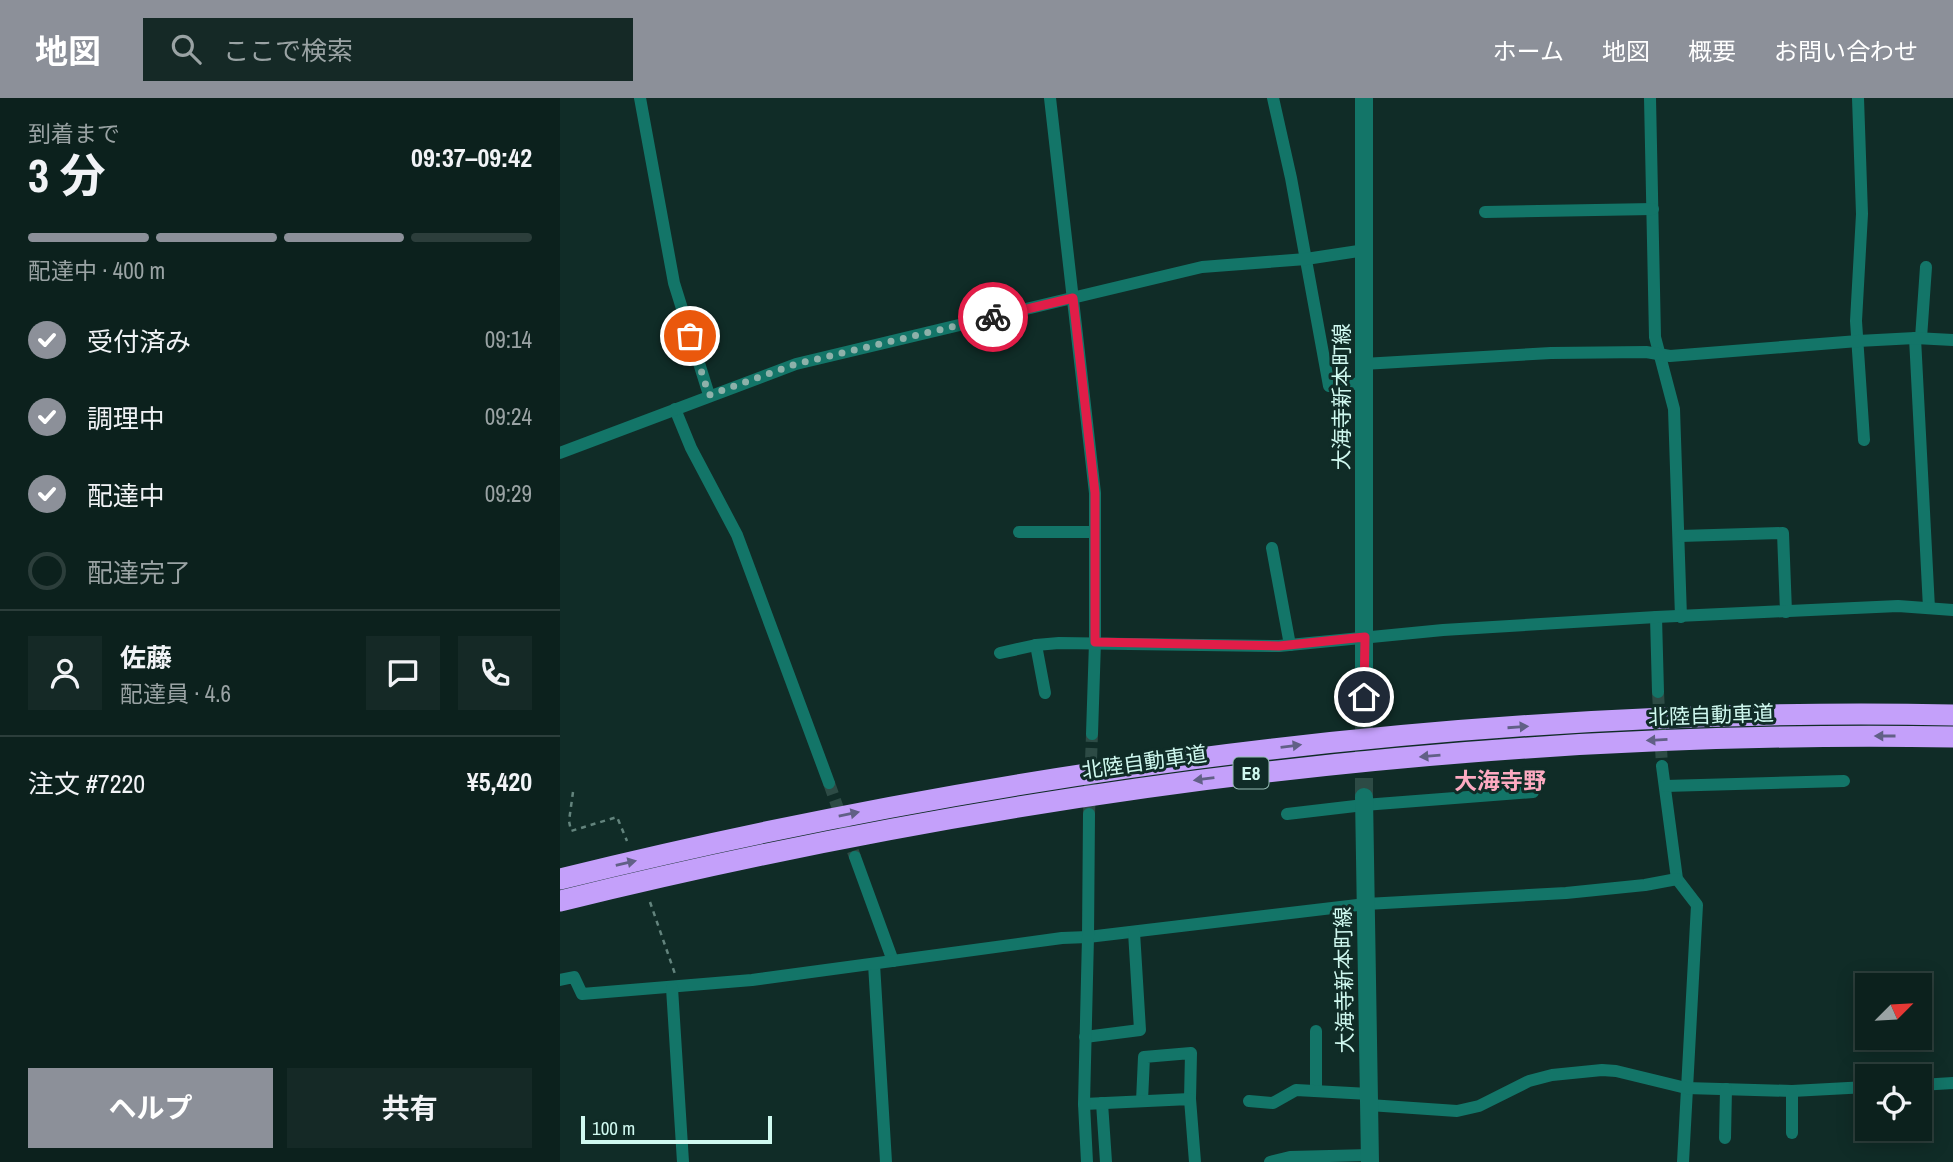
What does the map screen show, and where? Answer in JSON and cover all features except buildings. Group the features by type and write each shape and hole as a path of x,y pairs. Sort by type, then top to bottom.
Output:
{"highway":[{"name":"北陸自動車道","path":"560,878 718,841 964,793 1171,761 1313,744 1542,725 1656,719 1788,715 1953,715"},
{"name":"北陸自動車道","path":"560,901 853,836 1070,797 1197,779 1567,745 1786,737 1953,737"}],"main road":[{"name":"大海寺新本町線","path":"1364,98 1364,697"},
{"name":"大海寺新本町線","path":"1364,801 1370,1159"}],"street":[{"path":"640,98 674,283 709,395"},
{"path":"1050,98 1095,493 1092,734"},
{"path":"1273,98 1329,386 1363,383"},
{"path":"1650,98 1655,337 1674,409 1681,617"},
{"path":"1858,98 1862,214 1856,321 1864,440"},
{"path":"1485,212 1653,209"},
{"path":"560,453 796,364 1202,267 1306,259 1365,250"},
{"path":"1926,267 1918,338 1929,608"},
{"path":"1363,364 1551,353 1659,353 1670,356 1858,341 1918,338 1953,340"},
{"path":"675,409 691,448 737,535 828,783"},
{"path":"1019,532 1095,533"},
{"path":"1679,536 1783,533 1786,612"},
{"path":"1272,548 1290,645"},
{"path":"1000,653 1036,645 1095,642 1290,645 1365,637 1656,617 1898,606 1953,610"},
{"path":"1656,617 1658,692"},
{"path":"1036,645 1045,693"},
{"path":"1662,766 1677,879 1697,905 1682,1162"},
{"path":"1665,786 1844,781"},
{"path":"1287,814 1364,801 1533,792"},
{"path":"1087,1162 1084,1104 1089,814"},
{"path":"855,857 893,961"},
{"path":"560,980 575,977 582,994 676,987 752,980 1062,938 1366,904 1566,893 1645,886 1677,879"},
{"path":"1085,1037 1140,1030 1133,932"},
{"path":"874,964 886,1162"},
{"path":"676,987 682,1162"},
{"path":"1316,1031 1316,1091"},
{"path":"1142,1101 1144,1057 1191,1054 1190,1099 1195,1162"},
{"path":"1249,1101 1273,1103 1296,1090 1457,1111 1479,1106 1529,1081 1552,1075 1602,1070 1686,1088 1792,1091 1855,1088"},
{"path":"1932,1084 1953,1083"},
{"path":"1725,1138 1726,1089"},
{"path":"1792,1091 1792,1133"},
{"path":"1084,1104 1190,1099"},
{"path":"1102,1103 1105,1162"},
{"path":"1270,1162 1290,1157 1370,1159"}],"path":[{"path":"573,792 571,831 617,817 627,841"},
{"path":"650,902 676,987"}],"tunnel":[{"path":"1658,692 1662,766"},
{"path":"1364,697 1364,797"},
{"path":"1089,814 1092,734"},
{"path":"829,783 855,857"}],"way so far":[{"path":"690,336 709,395 796,364 993,317"}],"district":[{"name":"大海寺野","path":"1500,780"}],"route":[{"path":"993,317 1073,298 1095,493 1095,642 1279,646 1365,637 1364,697"}]}
